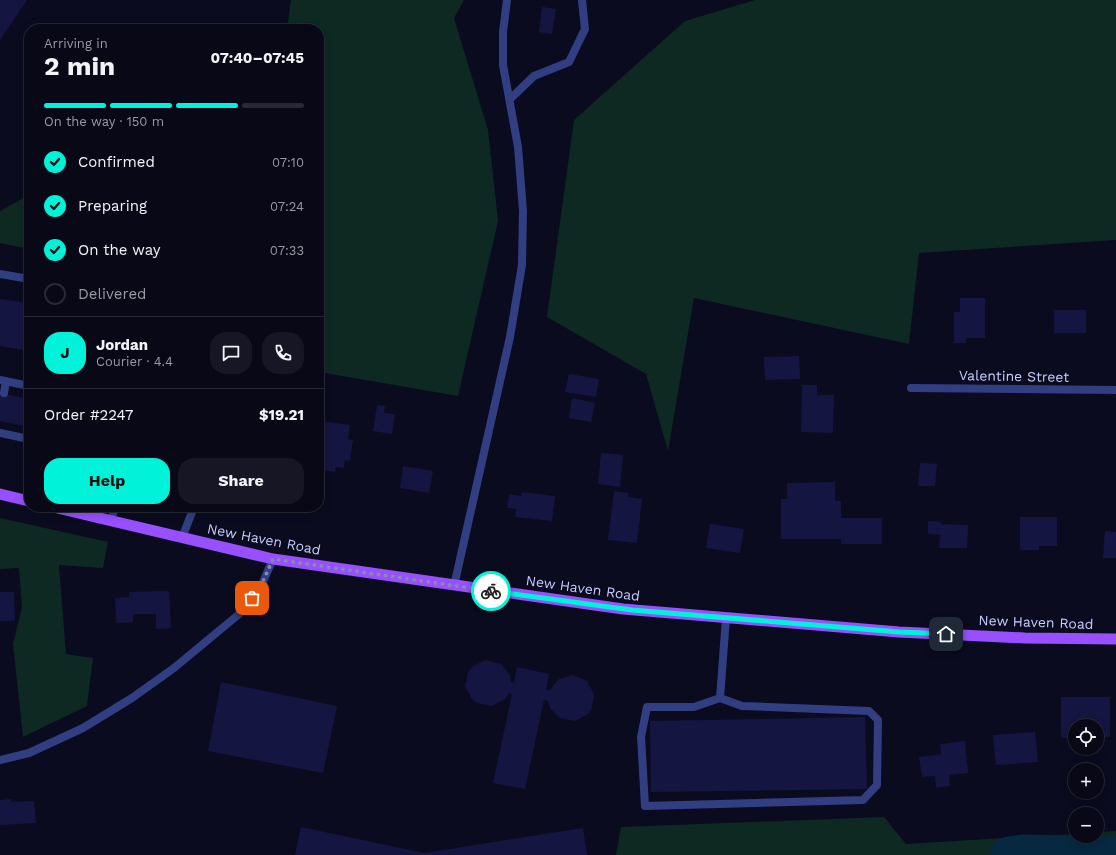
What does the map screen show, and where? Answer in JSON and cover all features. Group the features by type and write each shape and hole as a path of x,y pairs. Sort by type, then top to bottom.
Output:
{"main road":[{"path":"0,494 24,500"},
{"name":"New Haven Road","path":"88,512 111,521 273,559 623,609 899,632 1025,638 1116,639"}],"street":[{"path":"454,586 510,337 522,265 523,210 518,147 503,65 503,32 507,0"},
{"path":"510,98 534,76 568,62 585,29 582,0"},
{"path":"0,274 24,278"},
{"path":"4,393 3,380 24,385"},
{"name":"Valentine Street","path":"911,388 1116,390"},
{"path":"0,433 24,438"},
{"path":"111,521 113,512"},
{"path":"182,538 192,512"},
{"path":"0,760 29,753 83,728 132,698 174,668 238,615 259,590 273,559"},
{"path":"720,698 726,618"},
{"path":"720,698 742,706 869,711 878,720 877,785 863,800 645,806 641,737 647,707 694,706 720,698"}],"green space":[{"path":"291,0 464,0 454,18 488,130 498,221 458,396 324,373 324,24 288,24"},
{"path":"755,0 1116,0 1116,240 919,253 909,344 694,298 668,451 646,374 547,317 574,120 685,21"},
{"path":"24,198 24,248 0,243 0,211"},
{"path":"0,518 108,542 103,568 59,565 66,654 93,658 87,706 23,737 13,644 22,607 19,568 0,569"},
{"path":"884,817 906,844 1068,834 1068,843 1104,843 1104,832 1116,831 1116,855 616,855 621,827"}],"building":[{"path":"0,0 27,0 0,40"},
{"path":"542,7 556,9 552,34 539,32"},
{"path":"960,298 985,298 985,338 966,338 966,343 954,343 954,312 960,312"},
{"path":"0,299 24,302 24,350 0,346"},
{"path":"1054,310 1086,310 1086,333 1054,333"},
{"path":"799,356 800,379 765,380 764,357"},
{"path":"569,374 599,379 596,397 565,392"},
{"path":"802,385 817,385 817,395 834,395 833,433 801,432"},
{"path":"0,393 24,398 24,426 0,421"},
{"path":"572,398 595,403 591,422 569,418"},
{"path":"377,405 385,406 384,413 395,414 392,434 373,431"},
{"path":"324,421 350,425 348,439 353,440 350,461 345,460 344,468 336,467 335,472 324,470"},
{"path":"601,453 623,455 620,487 598,484"},
{"path":"920,463 937,464 935,486 918,486"},
{"path":"403,466 433,471 429,493 400,488"},
{"path":"835,482 835,501 841,501 841,518 882,518 882,544 841,544 841,539 781,539 781,499 787,499 787,483"},
{"path":"614,491 628,493 628,497 642,499 637,543 608,540"},
{"path":"522,492 555,496 552,521 515,517 516,509 507,508 509,494 521,496"},
{"path":"1020,517 1057,517 1057,546 1039,546 1039,550 1020,550"},
{"path":"928,521 941,522 941,524 968,525 967,548 939,548 940,535 928,534"},
{"path":"710,524 744,529 740,553 706,548"},
{"path":"1105,531 1116,532 1116,558 1103,558"},
{"path":"169,591 171,628 156,629 156,614 133,614 133,622 116,623 115,598 129,597 129,592"},
{"path":"0,592 14,592 15,621 0,621"},
{"path":"486,660 501,664 510,675 511,682 514,683 517,667 549,674 546,690 550,690 559,679 573,675 587,681 594,694 592,708 588,714 575,721 560,718 550,708 548,701 544,700 525,789 493,783 512,694 509,693 505,699 492,706 477,703 472,699 465,686 468,672 473,666"},
{"path":"221,682 337,706 323,773 208,751"},
{"path":"1061,697 1110,697 1110,737 1104,737 1104,719 1068,719 1068,738 1061,738"},
{"path":"865,717 867,789 651,792 650,721"},
{"path":"1035,732 1038,762 996,765 993,735"},
{"path":"965,741 968,773 949,775 950,786 936,788 935,776 922,777 919,757 941,754 940,744"},
{"path":"11,799 11,802 34,801 36,823 0,825 0,800"},
{"path":"301,827 424,853 583,828 587,855 295,855"}],"waterway":[{"path":"1009,855 1022,853 1116,855"}],"way so far":[{"path":"252,598 259,590 273,559 491,591"}],"route":[{"path":"491,591 632,610 899,632 946,634"}]}
